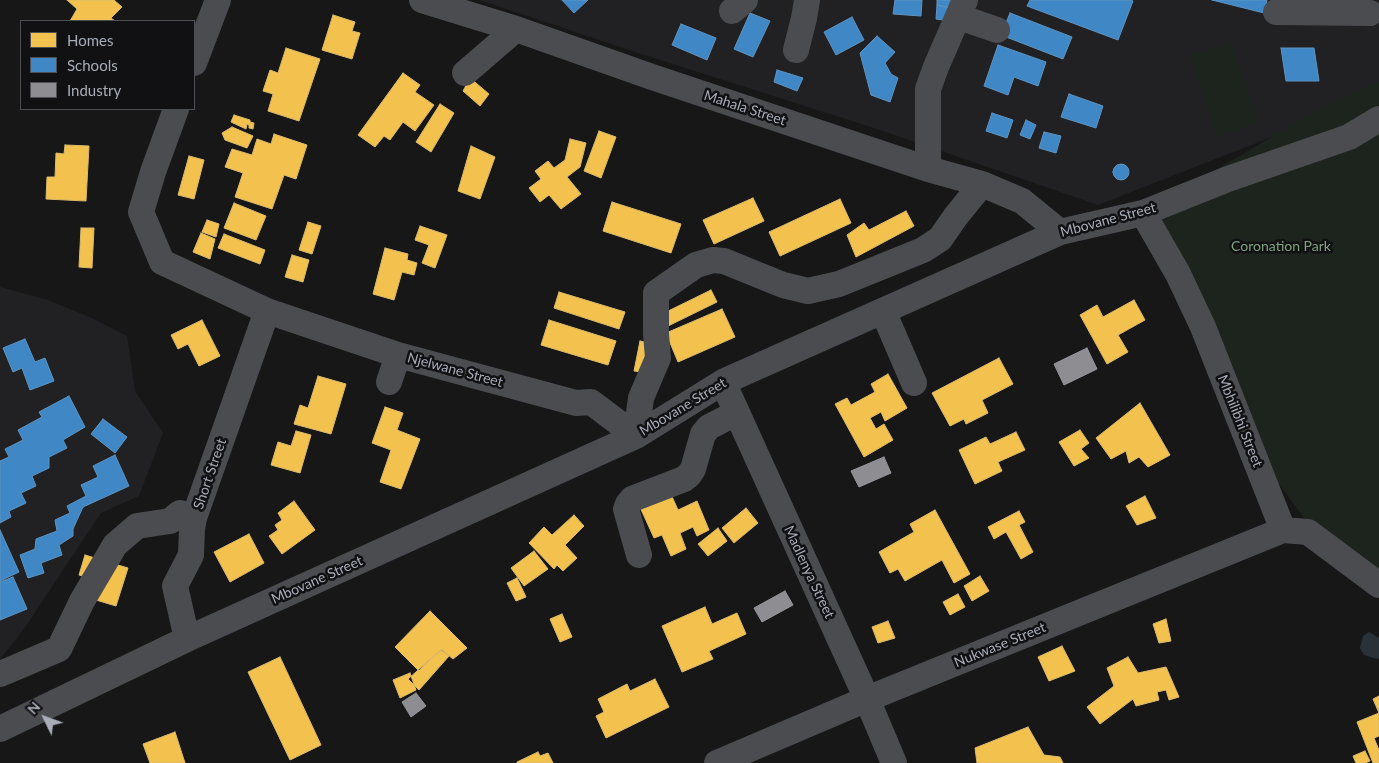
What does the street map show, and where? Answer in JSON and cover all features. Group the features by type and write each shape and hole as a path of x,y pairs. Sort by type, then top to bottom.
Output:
{"street":[{"path":"195,60 218,0"},
{"name":"Mahala Street","path":"422,0 516,29 670,83 928,169 982,184 1022,201 1060,232"},
{"path":"796,50 807,0"},
{"path":"962,7 968,20 997,30"},
{"path":"928,169 928,89 962,7"},
{"path":"1276,12 1369,13"},
{"path":"465,73 516,29"},
{"name":"Njelwane Street","path":"176,110 152,172 142,212 162,262 267,311 398,355 576,403 591,402 636,436"},
{"name":"Mbovane Street","path":"0,729 188,639 636,436 723,382 1060,232 1143,213 1228,180 1349,137 1379,119"},
{"path":"636,436 641,398 658,358 656,292 696,265 712,260 724,261 783,285 808,291 840,284 923,250 940,239 982,184"},
{"name":"Mbhilibhi Street","path":"1143,213 1178,274 1203,327 1283,530"},
{"name":"Short Street","path":"188,639 175,586 192,555 194,518 267,311"},
{"path":"883,311 914,383"},
{"path":"389,382 398,355"},
{"name":"Madlenya Street","path":"723,382 894,763"},
{"path":"639,555 626,509 628,504 632,499 684,479 689,475 694,469 703,434 709,427 736,413"},
{"path":"0,674 59,649 82,601 115,545 137,526 170,522 180,513 194,518"},
{"path":"1283,530 1308,532 1379,585"},
{"name":"Nukwase Street","path":"717,763 866,699 1283,530"}],"shaded area":[{"path":"479,0 1379,0 1379,95 1098,205 874,128"},
{"path":"0,287 48,300 92,318 127,336 135,391 163,433 139,496 101,513 24,629 0,659"},
{"path":"1369,632 1379,638 1379,659 1364,655 1360,648 1363,636"}],"green space":[{"path":"1231,42 1259,122 1217,137 1190,56"},
{"name":"Coronation Park","path":"1379,82 1379,575 1307,522 1277,481 1143,213 1322,107"}],"building: Homes":[{"path":"67,0 114,0 122,7 111,18 114,20 71,20 77,9"},
{"path":"333,15 355,22 352,31 360,33 352,59 322,50"},
{"path":"286,48 320,59 299,121 268,111 273,94 263,91 270,70 278,73"},
{"path":"403,73 420,85 415,92 434,105 415,131 403,122 390,140 384,136 375,147 358,135"},
{"path":"470,78 489,94 480,106 463,91"},
{"path":"440,104 454,113 431,152 416,142"},
{"path":"234,115 250,120 250,122 254,123 253,129 249,128 247,124 246,129 231,122"},
{"path":"232,127 253,136 247,148 225,140 222,133"},
{"path":"599,131 616,137 601,178 584,171"},
{"path":"274,134 307,145 296,179 284,175 272,209 235,197 243,173 225,167 232,149 252,155 257,139 271,144"},
{"path":"570,139 586,143 580,167 567,177 581,194 561,209 549,195 540,202 529,188 541,179 535,171 548,161 554,168 565,160"},
{"path":"65,145 89,146 86,201 46,199 47,177 55,177 56,153 64,154"},
{"path":"471,146 495,157 480,199 458,191"},
{"path":"189,156 204,160 194,199 178,195"},
{"path":"753,198 764,221 714,244 703,220"},
{"path":"840,199 851,223 780,256 769,232"},
{"path":"612,202 681,224 671,253 603,231"},
{"path":"234,203 266,216 256,240 224,228"},
{"path":"906,211 914,226 856,257 847,235 864,223 869,230"},
{"path":"207,220 219,224 216,237 202,232"},
{"path":"308,222 321,226 312,254 299,250"},
{"path":"420,226 447,235 435,268 422,263 429,245 415,240"},
{"path":"81,228 94,228 92,268 79,267"},
{"path":"201,233 215,239 210,259 193,252"},
{"path":"224,234 265,250 260,264 218,248"},
{"path":"385,248 408,254 407,260 417,263 414,275 402,272 394,300 373,294"},
{"path":"292,255 309,260 303,282 285,277"},
{"path":"711,290 717,302 666,327 660,315"},
{"path":"559,292 625,312 619,329 554,308"},
{"path":"1134,300 1145,320 1118,335 1128,352 1107,364 1080,315 1097,305 1103,317"},
{"path":"722,309 735,337 678,362 666,333"},
{"path":"202,320 220,356 199,366 188,344 178,349 171,335"},
{"path":"549,320 616,341 608,365 541,345"},
{"path":"640,341 654,344 647,373 634,371"},
{"path":"999,358 1013,384 982,400 988,413 966,424 964,419 950,426 932,393"},
{"path":"888,374 907,408 885,421 881,412 870,418 876,429 884,424 893,440 864,457 835,404 847,398 851,405 875,392 871,384"},
{"path":"318,376 346,384 331,434 294,424 300,405 308,408"},
{"path":"1140,403 1170,455 1148,467 1139,457 1129,463 1126,451 1111,459 1096,438"},
{"path":"385,407 403,413 397,430 420,439 401,489 380,482 391,450 372,443"},
{"path":"1080,430 1089,443 1081,449 1089,458 1074,466 1059,442"},
{"path":"296,431 311,435 300,473 271,465 278,442 291,446"},
{"path":"1016,432 1025,450 998,462 1002,471 975,484 959,450 986,437 990,444"},
{"path":"670,492 678,510 697,501 709,530 697,536 693,527 680,533 686,549 671,556 662,535 654,538 639,505"},
{"path":"1145,496 1156,518 1137,525 1126,506"},
{"path":"294,501 315,530 282,554 269,536 278,530 275,525 282,520 278,513"},
{"path":"746,508 758,523 734,543 722,528"},
{"path":"935,510 970,574 954,583 942,560 905,581 898,569 890,573 879,552 914,532 910,524"},
{"path":"1019,511 1025,522 1019,525 1033,552 1021,559 1006,532 994,539 988,527"},
{"path":"574,515 584,526 565,545 577,558 563,571 557,565 554,569 529,543 544,527 552,535"},
{"path":"718,528 727,541 708,556 698,544"},
{"path":"249,534 264,563 230,582 214,552"},
{"path":"534,551 548,569 524,586 511,568"},
{"path":"85,555 128,568 116,606 86,597 91,579 79,575"},
{"path":"980,576 989,591 972,601 964,586"},
{"path":"517,578 526,597 516,601 507,583"},
{"path":"958,594 965,607 950,615 943,602"},
{"path":"705,607 712,624 737,613 746,634 709,651 713,659 682,672 662,626"},
{"path":"430,611 467,648 453,659 441,649 419,671 395,647"},
{"path":"562,614 572,637 560,642 550,619"},
{"path":"1166,619 1171,641 1159,643 1153,624"},
{"path":"888,621 895,638 878,643 872,627"},
{"path":"1062,646 1075,671 1049,681 1038,657"},
{"path":"441,650 449,656 419,690 408,679"},
{"path":"280,657 321,745 290,760 248,672"},
{"path":"1128,657 1138,673 1166,667 1179,697 1169,700 1166,690 1157,692 1159,700 1136,706 1133,699 1100,724 1087,707 1114,686 1107,668"},
{"path":"410,673 416,690 400,698 393,680"},
{"path":"655,679 669,707 606,738 596,716 604,712 598,699 627,684 630,691"},
{"path":"1379,696 1379,713 1373,699"},
{"path":"1379,713 1379,736 1374,738 1379,750 1379,763 1373,763 1357,722"},
{"path":"1028,727 1044,755 1060,757 1063,763 977,763 975,748"},
{"path":"175,732 185,763 150,763 143,744"},
{"path":"1365,751 1370,761 1356,763 1353,756"},
{"path":"538,752 540,756 548,753 553,763 517,763 517,762"}],"building: Schools":[{"path":"562,0 588,0 574,13"},
{"path":"895,0 922,0 921,16 893,14"},
{"path":"937,0 952,0 951,8 937,5"},
{"path":"1030,0 1133,1 1118,40 1027,6"},
{"path":"1212,0 1267,0 1264,13"},
{"path":"937,5 951,8 949,21 936,19"},
{"path":"750,13 770,21 753,57 734,49"},
{"path":"1010,13 1072,37 1063,59 1001,35"},
{"path":"852,17 864,40 836,55 824,32"},
{"path":"681,24 716,38 707,60 672,45"},
{"path":"877,36 895,52 885,63 891,74 898,78 890,102 871,95 860,53"},
{"path":"998,45 1046,62 1038,86 1014,77 1008,95 984,86"},
{"path":"1281,48 1314,48 1319,81 1286,81"},
{"path":"777,70 803,78 797,91 774,82"},
{"path":"1069,94 1103,106 1096,128 1061,117"},
{"path":"992,113 1013,120 1007,138 986,131"},
{"path":"1026,120 1036,125 1030,139 1020,135"},
{"path":"1044,132 1061,136 1056,153 1039,148"},
{"path":"1121,164 1129,172 1121,180 1113,172"},
{"path":"25,339 35,362 45,358 54,381 30,390 22,368 13,372 3,348"},
{"path":"69,396 85,427 63,440 67,448 49,457 49,468 32,476 36,486 21,493 26,503 9,511 11,517 0,523 0,461 9,457 5,449 23,440 18,430 42,417 39,412"},
{"path":"103,419 127,437 115,453 91,434"},
{"path":"115,455 129,486 83,507 73,529 73,536 59,545 62,555 41,563 44,573 28,578 20,555 35,549 36,539 57,531 55,520 70,513 67,506 86,496 81,485 98,477 93,466"},
{"path":"0,530 19,572 0,581"},
{"path":"13,577 27,609 0,620 0,582"}],"building: Industry":[{"path":"1087,348 1097,369 1064,385 1054,364"},
{"path":"884,457 891,473 859,487 851,471"},
{"path":"785,591 793,605 762,622 754,608"},
{"path":"416,693 426,706 411,717 402,702"}]}
